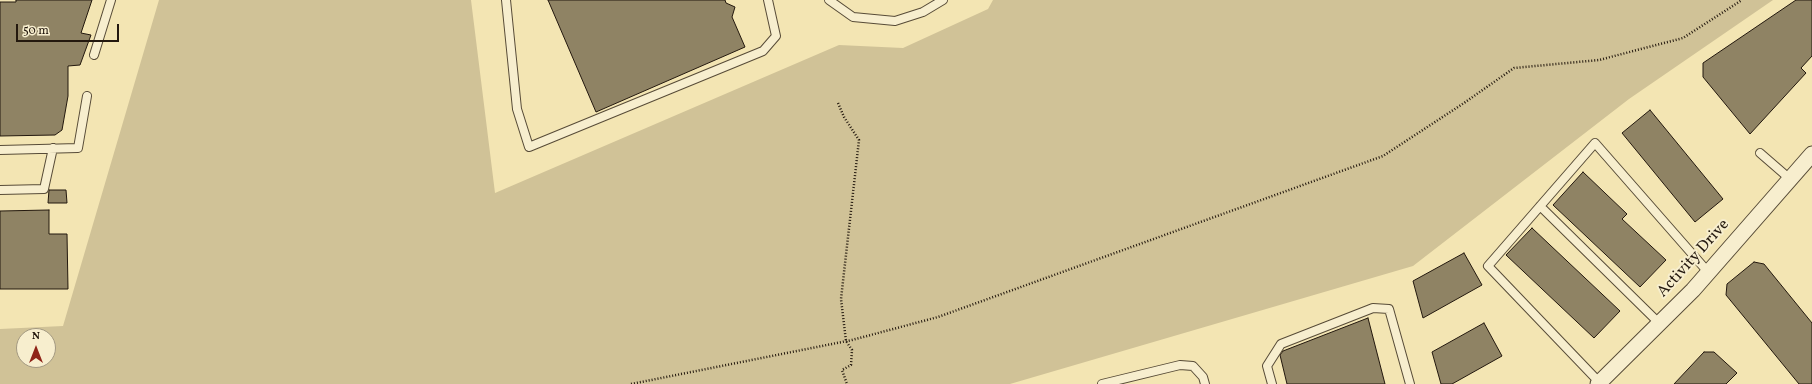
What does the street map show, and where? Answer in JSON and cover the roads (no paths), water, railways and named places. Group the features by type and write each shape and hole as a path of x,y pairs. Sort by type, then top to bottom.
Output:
{"street":[{"name":"Activity Drive","path":"1599,383 1660,324 1812,154"}],"lane":[{"path":"94,55 111,0"},
{"path":"506,0 517,109 529,147 763,51 776,36 768,0"},
{"path":"829,0 852,17 894,21 924,12 943,0"},
{"path":"0,150 78,148 87,96"},
{"path":"1599,383 1488,266 1595,143 1708,272"},
{"path":"0,190 44,189 53,148"},
{"path":"1760,153 1790,179"},
{"path":"1540,206 1660,324"},
{"path":"1272,384 1267,366 1281,344 1373,308 1389,309 1410,384"},
{"path":"1102,384 1180,365 1193,366 1203,377 1205,384"}]}
